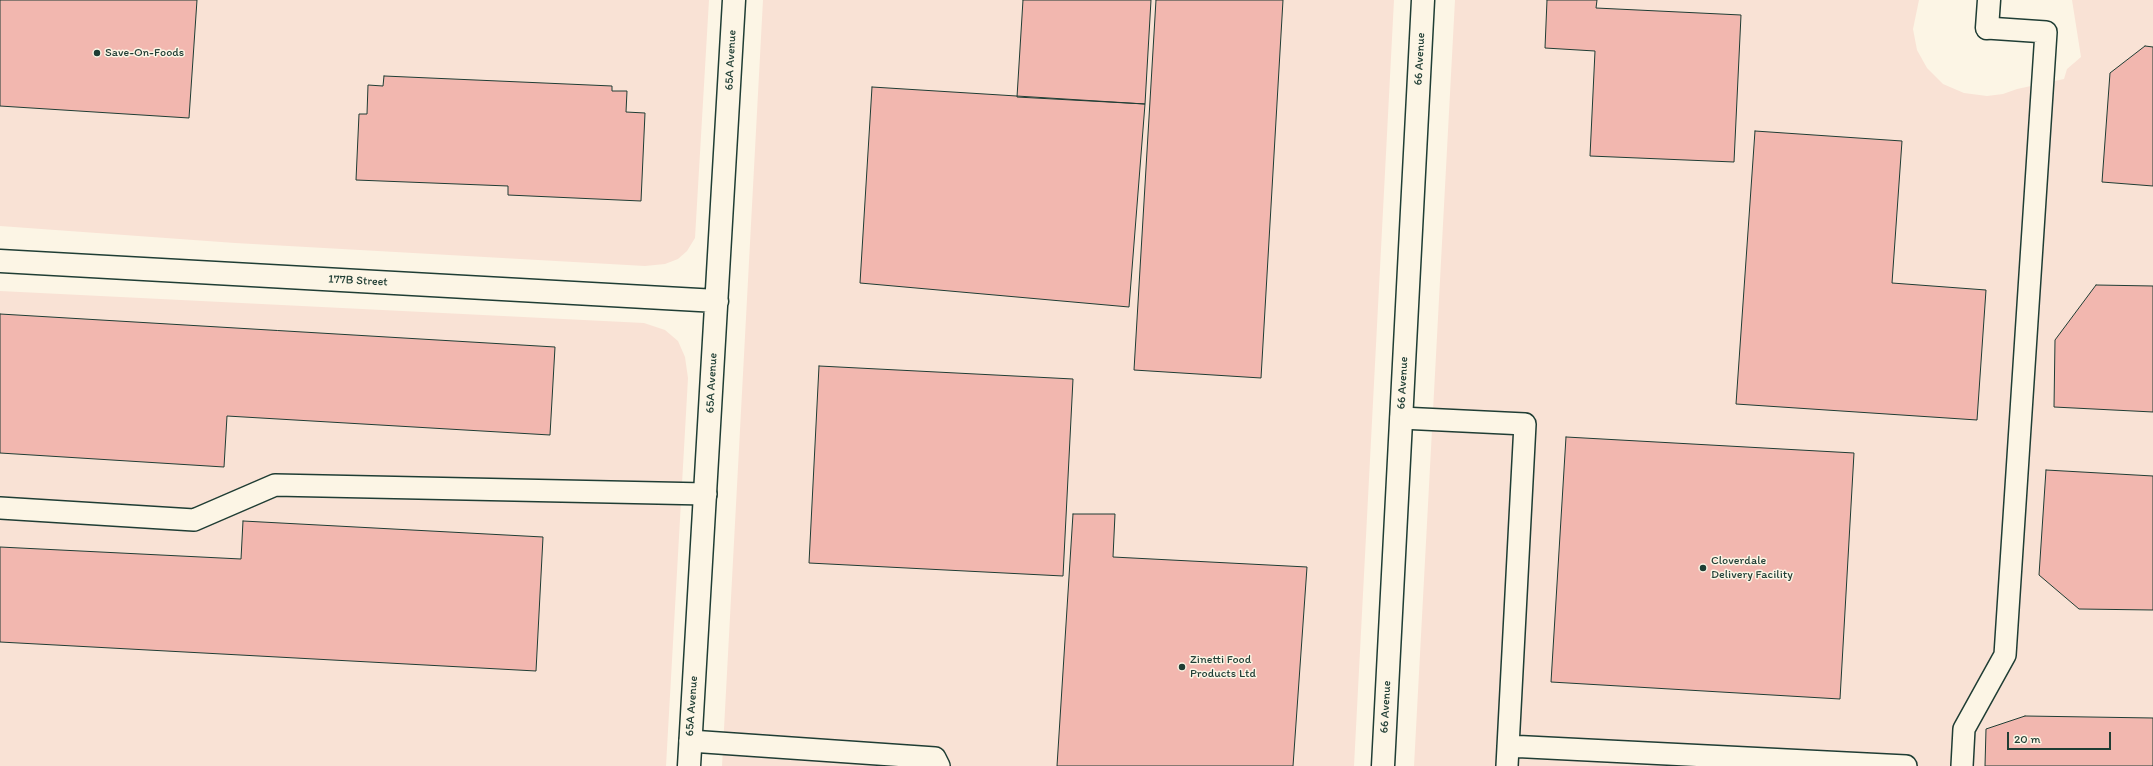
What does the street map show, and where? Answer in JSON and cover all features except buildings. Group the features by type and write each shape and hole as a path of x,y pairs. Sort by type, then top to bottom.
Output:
{"street":[{"name":"65A Avenue","path":"688,766 706,494 734,0"},
{"name":"66 Avenue","path":"1383,766 1423,0"},
{"path":"1987,28 1989,0"},
{"name":"177B Street","path":"0,261 717,302"}],"lane":[{"path":"1962,766 1964,729 2005,655 2046,32 1987,28"},
{"path":"1401,418 1525,424 1507,766"},
{"path":"0,508 194,520 275,485 706,494"},
{"path":"690,741 935,758 939,766"},
{"path":"1508,746 1906,766"}],"shaded area":[{"path":"0,0 709,0 695,238 687,251 678,259 665,264 645,266 235,243 0,226"},
{"path":"763,0 1394,0 1354,766 722,766"},
{"path":"1455,0 1919,0 1913,29 1917,50 1927,68 1943,84 1964,93 1987,96 2003,94 2017,89 2064,79 2067,69 2081,57 2072,0 2153,0 2153,766 1414,766"},
{"path":"0,291 644,323 665,330 678,341 685,357 688,378 666,766 0,766"}],"place":[{"name":"Save-On-Foods","path":"97,53"},
{"name":"Cloverdale Delivery Facility","path":"1703,568"},
{"name":"Zinetti Food Products Ltd","path":"1182,667"}]}
